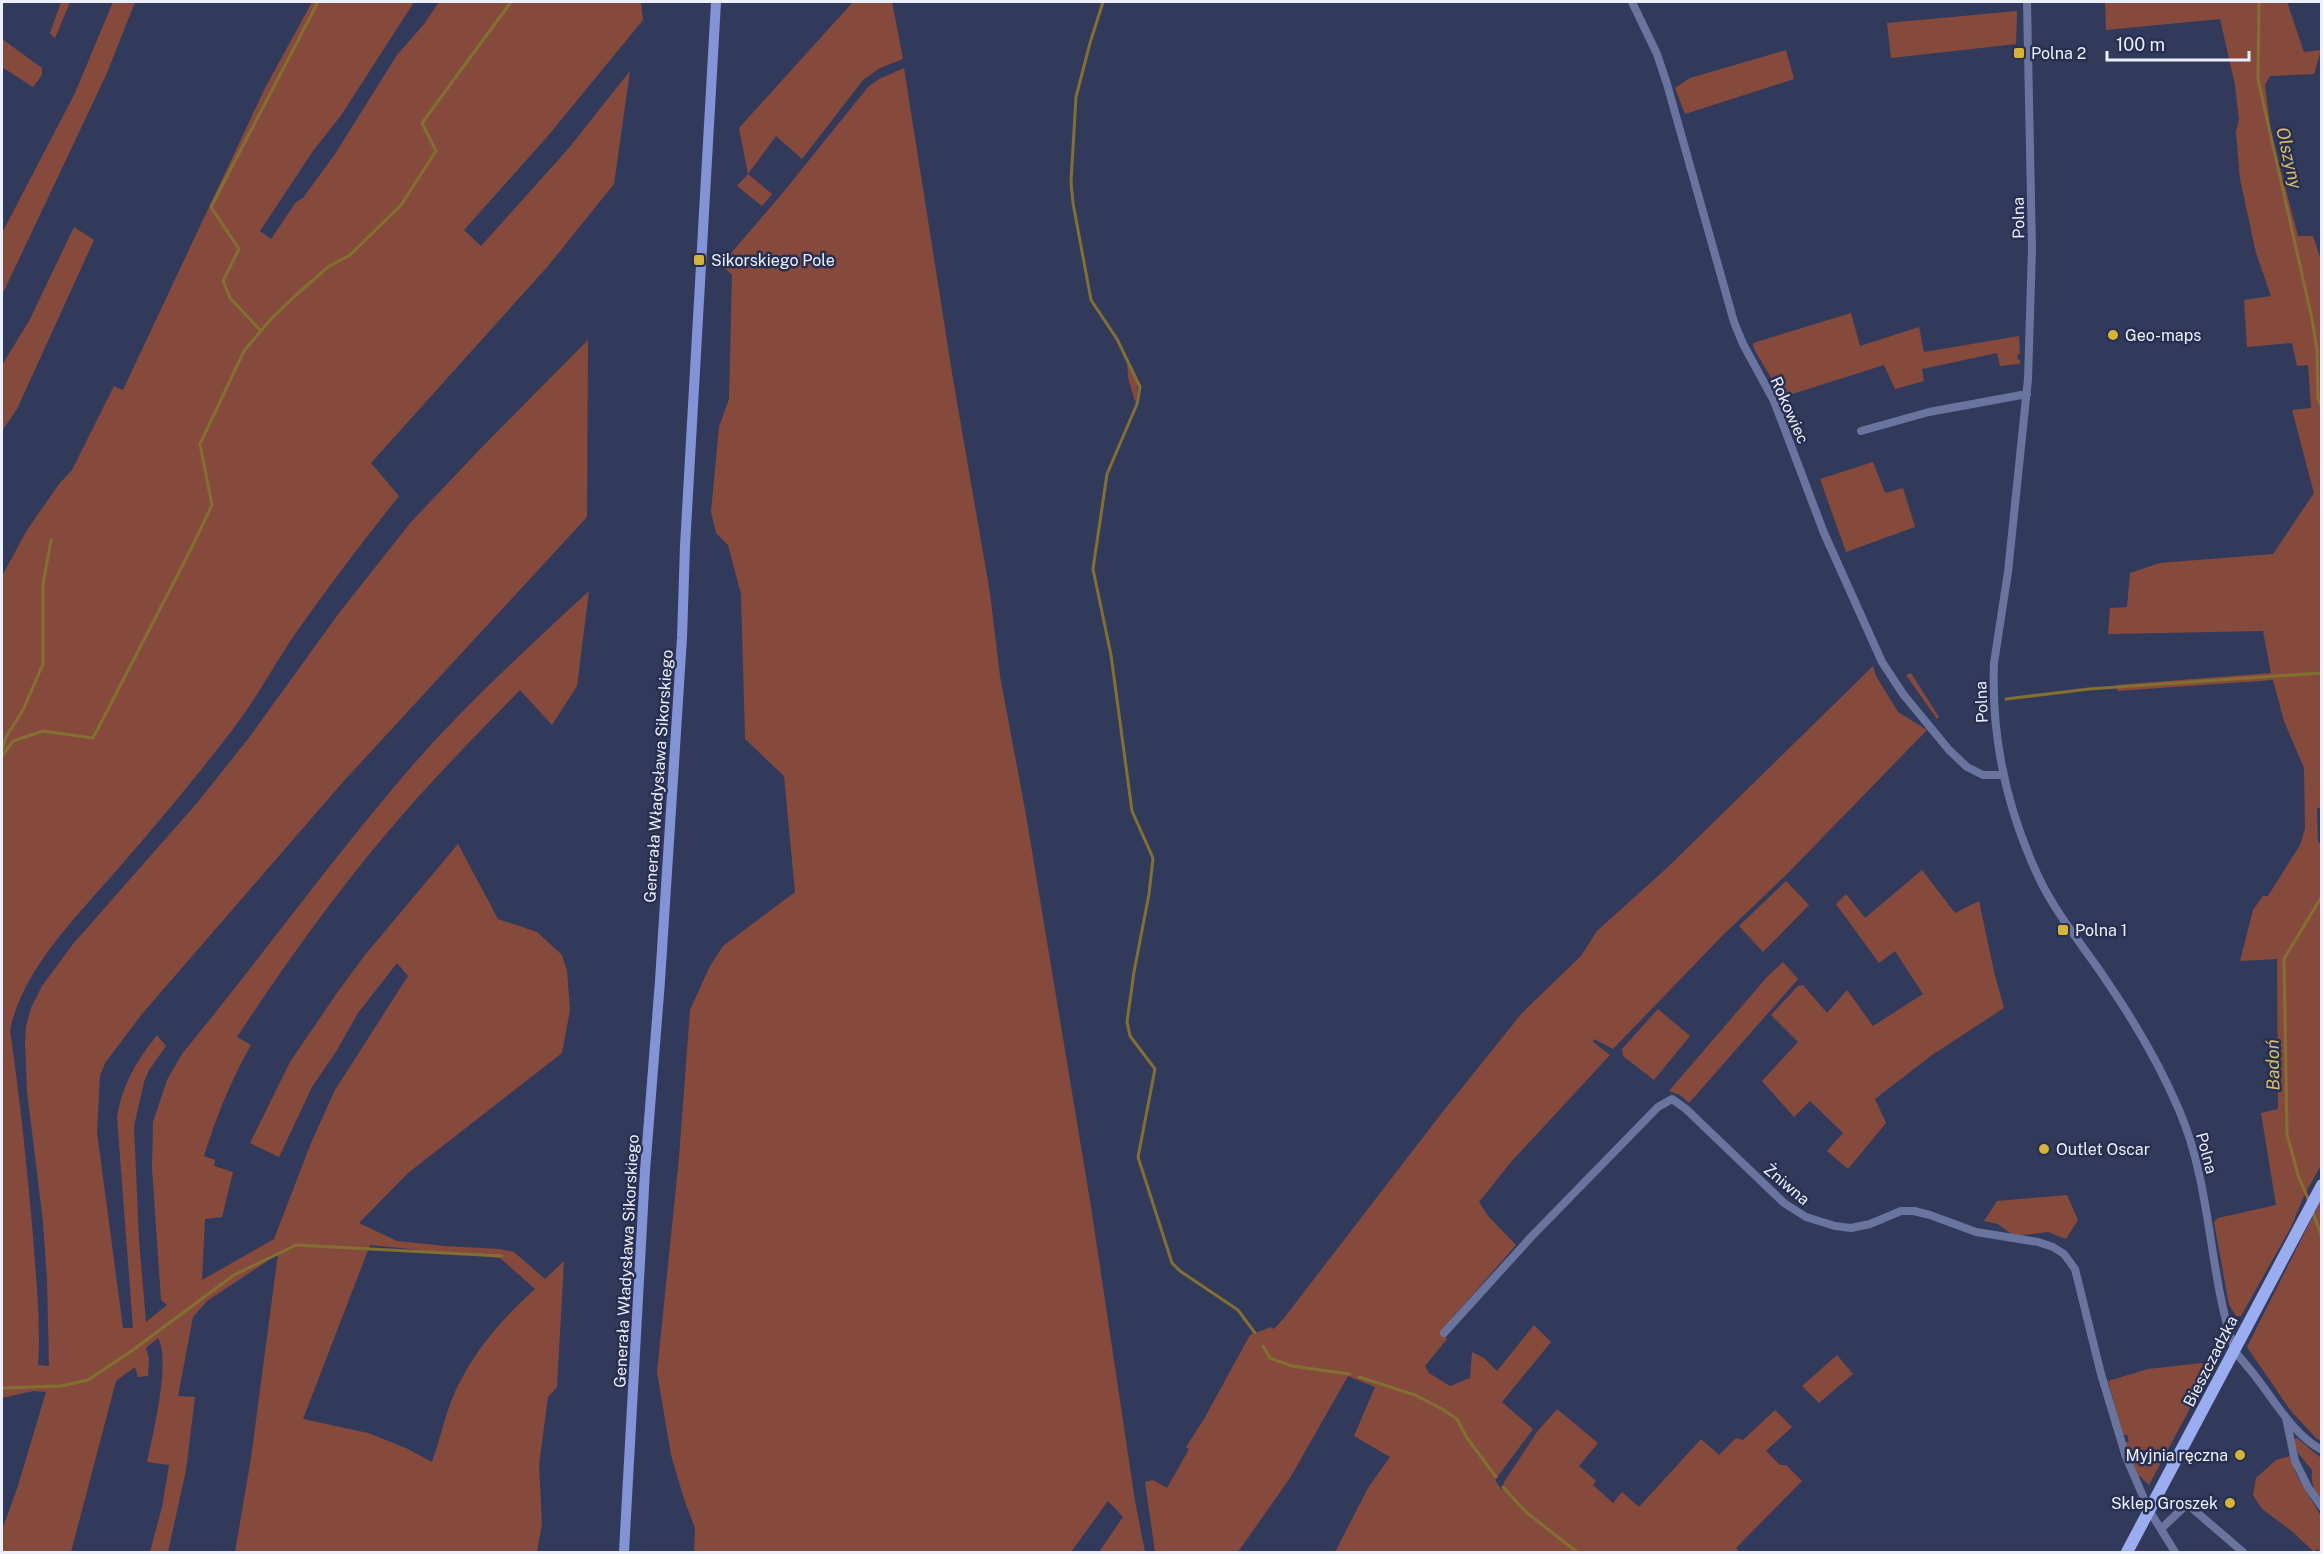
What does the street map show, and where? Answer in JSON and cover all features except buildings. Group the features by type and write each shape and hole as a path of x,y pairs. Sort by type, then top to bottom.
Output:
{"main road":[{"name":"Bieszczadzka","path":"2127,1552 2320,1188"}],"street":[{"name":"Generała Władysława Sikorskiego","path":"624,1552 645,1171 660,981 682,638 685,546 716,2"},
{"name":"Rokowiec","path":"1632,2 1657,54 1667,84 1734,322 1743,344 1774,401 1824,533 1877,653 1903,694 1949,750 1967,767 1983,775 2002,775"},
{"name":"Polna","path":"2027,2 2032,249 2027,394 2008,572 1994,663 1996,738 2002,775 2017,825 2040,879 2132,1021 2157,1064 2179,1110 2189,1136 2204,1196 2234,1350"},
{"path":"1861,430 1941,410 2027,394"},
{"name":"Żniwna","path":"1444,1333 1567,1199 1658,1107 1672,1099 1686,1109 1784,1203 1806,1217 1835,1226 1851,1228 1870,1224 1901,1211 1914,1211 1976,1232 2038,1242 2064,1254 2074,1269 2126,1457 2149,1510"},
{"path":"2234,1350 2286,1418 2305,1438 2322,1450"},
{"path":"2286,1418 2295,1461 2308,1487 2322,1507"},
{"path":"2161,1529 2187,1504 2243,1552"},
{"path":"2149,1510 2175,1552"}],"shaded area":[{"path":"61,2 70,2 55,38 50,33"},
{"path":"113,2 135,2 107,73 2,295 2,233 75,93"},
{"path":"312,2 414,2 342,114 313,151 260,231 271,239 296,202 303,198 335,154 397,55 425,23 439,2 641,2 643,20 547,137 464,230 481,246 568,149 630,71 614,184 548,266 371,463 399,496 307,616 241,718 220,746 73,920 27,984 10,1030 33,1236 39,1317 38,1365 49,1366 47,1280 43,1222 27,1091 25,1043 26,1026 31,1008 42,986 73,944 197,803 248,739 339,613 411,522 588,340 587,517 342,783 142,1014 105,1063 100,1076 97,1132 123,1328 133,1328 117,1117 127,1083 143,1054 157,1035 166,1046 149,1070 144,1082 134,1126 139,1240 146,1322 167,1305 161,1300 152,1168 153,1122 167,1080 182,1054 394,787 488,686 589,591 577,686 552,725 520,690 402,815 366,858 308,933 237,1037 251,1045 225,1099 204,1156 215,1160 214,1166 233,1172 222,1217 205,1219 202,1280 274,1239 311,1143 335,1090 408,976 397,963 358,1013 312,1087 279,1157 250,1143 290,1062 337,993 365,955 458,844 498,919 537,932 562,955 567,971 570,1010 562,1053 408,1173 359,1223 397,1241 514,1252 545,1279 564,1261 557,1387 548,1397 539,1465 542,1524 537,1552 235,1552 251,1458 278,1254 207,1301 193,1317 178,1396 195,1397 186,1470 168,1552 150,1552 162,1507 169,1465 147,1462 162,1380 162,1349 158,1338 146,1348 149,1358 148,1376 138,1377 135,1367 116,1381 71,1552 2,1552 2,1530 17,1489 46,1392 33,1391 2,1398 2,576 27,530 59,484 72,470 114,386 123,390 265,88","holes":["370,1245 500,1258 535,1289 500,1324 471,1362 451,1400 432,1462 406,1448 368,1433 303,1419"]},
{"path":"853,2 892,2 903,59 880,68 863,80 802,159 776,136 748,174 739,128"},
{"path":"2105,2 2287,2 2304,52 2321,50 2314,74 2270,76 2265,85 2271,133 2298,236 2313,236 2321,260 2322,808 2317,808 2318,842 2322,843 2321,1165 2304,1196 2291,1227 2241,1316 2236,1316 2229,1305 2214,1222 2218,1218 2276,1205 2261,1113 2278,1109 2277,959 2240,961 2253,910 2263,896 2268,896 2300,845 2305,829 2304,768 2284,721 2273,680 2118,691 2116,685 2271,673 2263,631 2108,634 2110,608 2127,607 2130,573 2160,563 2273,554 2314,493 2292,410 2311,408 2308,365 2297,366 2292,343 2247,347 2244,300 2271,296 2256,253 2240,179 2236,132 2239,119 2235,85 2220,19 2106,30"},
{"path":"2017,11 2016,44 1891,58 1887,23"},
{"path":"2,39 42,68 42,75 33,87 2,67"},
{"path":"1786,50 1794,79 1685,114 1675,88 1690,78"},
{"path":"904,68 953,379 990,593 1000,676 1026,815 1091,1207 1135,1501 1145,1552 1099,1552 1123,1517 1108,1501 1071,1552 694,1552 695,1528 671,1455 657,1372 679,1158 690,1010 710,966 723,946 795,892 784,776 745,739 741,594 728,545 716,533 711,512 719,427 729,399 732,275 721,265 868,87 879,79"},
{"path":"748,174 772,194 762,206 737,186"},
{"path":"74,227 94,240 17,409 2,431 2,365 29,321"},
{"path":"1851,313 1860,346 1919,327 1924,352 2019,336 2020,354 2017,359 2020,360 2020,364 2000,366 1997,353 1922,369 1924,381 1895,389 1884,365 1782,396 1754,349 1753,343"},
{"path":"1127,361 1137,380 1135,402 1128,377"},
{"path":"1873,462 1885,493 1903,488 1915,527 1846,552 1820,479"},
{"path":"1873,666 1876,676 1898,712 1927,730 1613,1049 1594,1039 1593,1042 1610,1055 1511,1162 1479,1202 1488,1216 1516,1245 1441,1331 1447,1339 1425,1366 1429,1373 1450,1386 1470,1378 1472,1352 1484,1358 1497,1371 1534,1325 1551,1342 1502,1402 1533,1429 1495,1480 1502,1490 1504,1482 1537,1432 1557,1409 1598,1443 1579,1466 1596,1481 1593,1485 1613,1503 1622,1492 1639,1507 1701,1439 1719,1455 1736,1438 1743,1440 1775,1410 1792,1427 1766,1451 1780,1465 1786,1465 1802,1481 1736,1548 1738,1550 1736,1552 1335,1552 1368,1488 1390,1457 1354,1436 1375,1387 1348,1376 1290,1478 1238,1552 1155,1552 1145,1482 1153,1480 1167,1488 1189,1449 1186,1447 1250,1335 1271,1327 1274,1329 1284,1318 1522,1013 1581,956 1597,931 1669,866"},
{"path":"1911,673 1939,717 1937,719 1906,675"},
{"path":"1922,870 1955,913 1979,901 2004,1008 1932,1055 1875,1099 1886,1123 1848,1169 1827,1151 1843,1133 1810,1101 1794,1117 1762,1081 1798,1042 1771,1015 1798,986 1803,985 1827,1013 1847,990 1873,1026 1923,994 1895,951 1879,963 1836,904 1846,894 1865,918"},
{"path":"1786,881 1809,905 1763,952 1739,926"},
{"path":"1783,962 1798,979 1689,1103 1680,1095 1669,1091 1767,977"},
{"path":"1658,1009 1690,1036 1654,1080 1623,1056 1622,1049"},
{"path":"2067,1195 2078,1220 2066,1239 2048,1232 2014,1236 1998,1224 1984,1221 1997,1201"},
{"path":"2321,1200 2321,1441 2291,1411 2247,1347"},
{"path":"1837,1355 1853,1374 1819,1403 1802,1386"},
{"path":"2201,1363 2212,1367 2149,1485 2138,1476 2125,1443 2129,1441 2127,1435 2123,1435 2108,1381 2148,1369"},
{"path":"2297,1438 2321,1458 2321,1502 2314,1487 2312,1470 2298,1453 2294,1440"},
{"path":"2290,1456 2296,1474 2321,1516 2321,1552 2317,1549 2314,1552 2293,1532 2262,1509 2253,1495 2256,1478 2276,1460"}],"waterway":[{"path":"261,331 230,298 223,281 239,249 211,207 318,2"},
{"path":"2,756 13,741 43,731 93,738 212,505 200,444 244,351 271,319 296,295 328,267 350,255 401,205 436,151 422,123 511,2"},
{"path":"1103,2 1076,97 1071,182 1091,300 1117,339 1140,387 1137,404 1107,474 1093,569 1111,655 1132,811 1153,858 1127,1022 1130,1036 1155,1069 1138,1157 1172,1263 1180,1271 1238,1310 1255,1333"},
{"name":"Olszyny","path":"2259,2 2258,79 2312,319 2317,350 2318,399 2322,408"},
{"path":"2,750 6,737 23,710 43,664 43,584 51,540"},
{"path":"2006,699 2089,689 2322,673"},
{"name":"Badoń","path":"2309,1201 2298,1175 2287,1134 2284,959 2322,896"},
{"name":"Badoń","path":"2312,1210 2322,1237"},
{"path":"2,1388 61,1386 88,1380 234,1275 296,1245 502,1256"},
{"path":"1263,1346 1270,1358 1292,1366 1350,1374"},
{"path":"1359,1377 1415,1395 1457,1419 1467,1438 1496,1477"},
{"path":"1503,1487 1526,1512 1577,1552"}],"place":[{"name":"Polna 2","path":"2019,53"},
{"name":"Sikorskiego Pole","path":"699,260"},
{"name":"Geo-maps","path":"2113,335"},
{"name":"Polna 1","path":"2063,930"},
{"name":"Outlet Oscar","path":"2044,1149"},
{"name":"Myjnia ręczna","path":"2240,1455"},
{"name":"Sklep Groszek","path":"2230,1503"}]}
